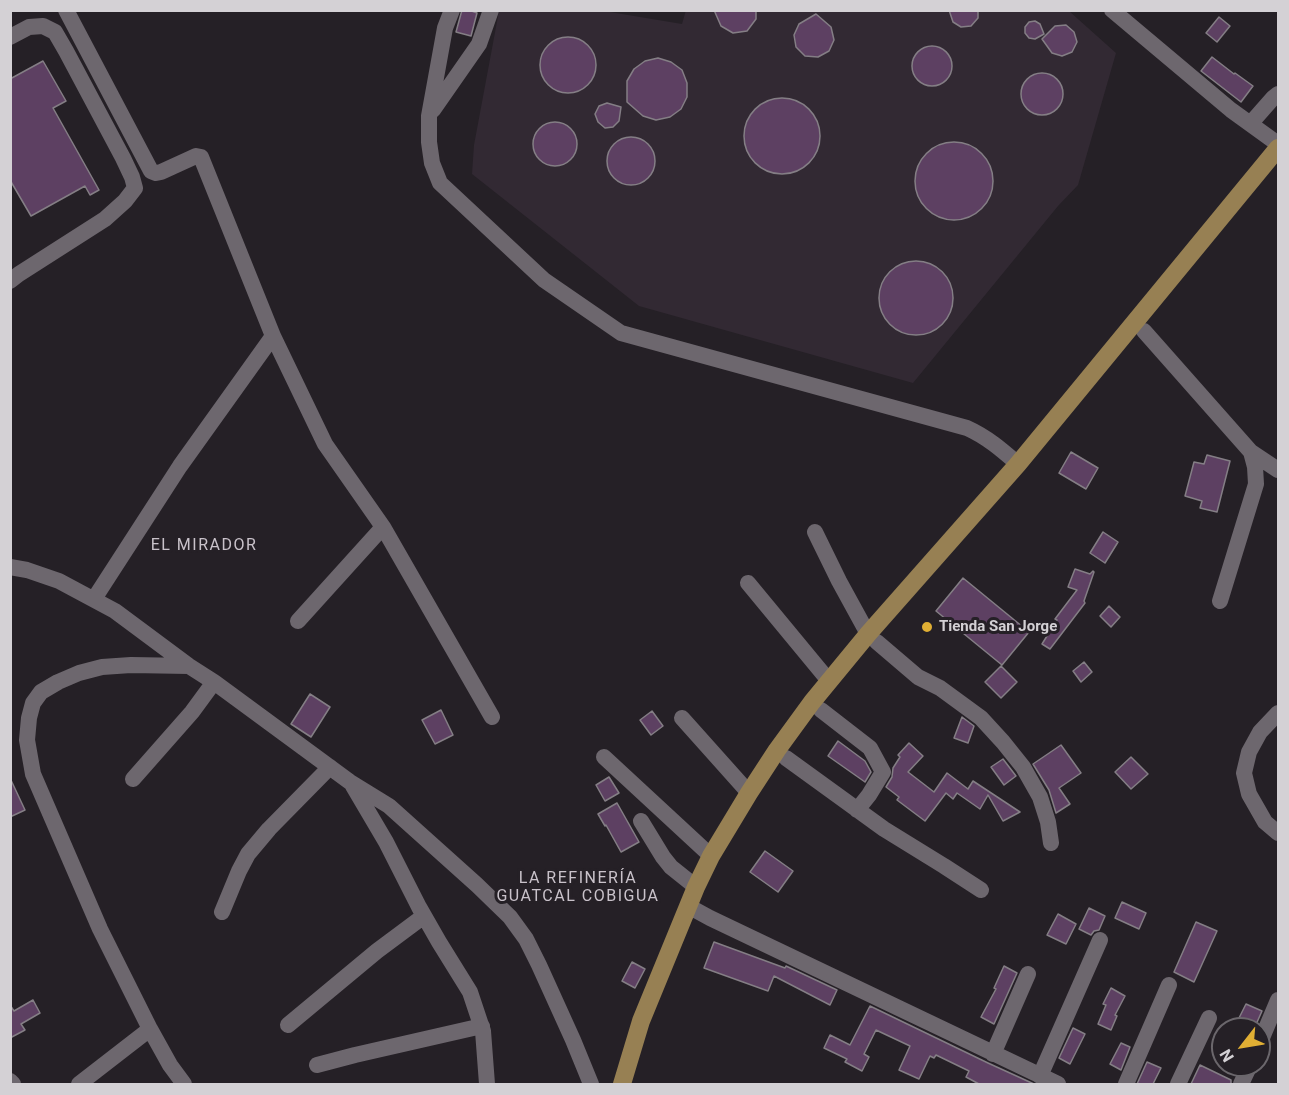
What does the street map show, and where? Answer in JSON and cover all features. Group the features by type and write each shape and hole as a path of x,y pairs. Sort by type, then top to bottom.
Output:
{"main road":[{"path":"627,1084 652,1026 694,909 719,862 786,758 873,638 1278,146"},
{"path":"694,909 696,887 711,856 749,793 812,702 829,681 873,638 1027,472 1278,167"}],"street":[{"path":"66,10 151,171 161,172 196,156 201,157 273,336 324,444 383,527 492,717"},
{"path":"452,10 445,28 429,116 432,163 440,183 544,280 621,333 967,428 980,434 1018,464"},
{"path":"429,116 479,44 491,10"},
{"path":"1112,10 1231,110 1251,123 1278,146"},
{"path":"10,37 29,27 43,26 55,32 123,158 135,188 125,201 105,219 10,281"},
{"path":"1251,123 1278,94"},
{"path":"1144,331 1251,452 1278,470"},
{"path":"94,599 180,466 273,336"},
{"path":"1220,601 1256,484 1251,452"},
{"path":"298,621 383,527"},
{"path":"815,532 839,581 873,638 918,677 940,688 981,718 1023,767 1041,797 1052,843"},
{"path":"10,567 59,581 115,611 350,782 389,806 477,885 510,918 526,939 591,1084"},
{"path":"748,582 829,681"},
{"path":"184,1084 170,1065 150,1029 100,929 33,774 27,741 33,703 41,692 58,682 102,667 189,666"},
{"path":"133,779 192,712 214,681"},
{"path":"821,710 870,748 883,771 857,810"},
{"path":"1278,713 1260,732 1249,752 1244,773 1250,794 1265,822 1278,833"},
{"path":"682,718 749,793"},
{"path":"604,757 711,856"},
{"path":"786,758 884,830 981,890"},
{"path":"222,912 248,854 269,829 330,767"},
{"path":"350,782 386,842 424,916 470,993 482,1026 487,1084"},
{"path":"641,820 671,867 696,887"},
{"path":"694,909 1058,1084"},
{"path":"288,1024 377,951 424,916"},
{"path":"1040,1077 1100,940"},
{"path":"993,1054 1028,975"},
{"path":"1126,1084 1169,985"},
{"path":"1271,1017 1278,1000"},
{"path":"1178,1084 1209,1018"},
{"path":"317,1065 482,1026"},
{"path":"79,1084 150,1029"},
{"path":"10,1081 13,1084"}],"shaded area":[{"path":"686,10 1069,11 1116,53 1078,185 1058,206 913,383 639,306 472,174 474,145 499,11 604,11 682,24"}],"building":[{"path":"462,10 477,13 471,36 456,32"},
{"path":"714,10 756,10 756,19 747,31 733,33 721,26"},
{"path":"949,10 978,10 978,18 971,26 961,27 953,22"},
{"path":"816,14 831,27 834,40 829,51 818,57 805,56 796,47 794,35 799,24"},
{"path":"1219,17 1230,26 1217,42 1206,33"},
{"path":"1035,21 1040,24 1044,34 1035,39 1029,38 1025,33 1025,27 1029,22"},
{"path":"1066,25 1074,32 1077,42 1072,52 1062,56 1052,53 1042,39 1055,26"},
{"path":"568,37 579,39 588,45 594,54 596,65 594,76 588,85 579,91 568,93 557,91 548,85 542,76 540,65 542,54 548,45 557,39"},
{"path":"932,46 940,47 946,52 951,58 951,74 946,80 940,85 932,86 924,85 918,80 913,74 912,66 913,58 918,52 924,47"},
{"path":"1212,57 1253,86 1241,102 1201,71"},
{"path":"658,58 671,62 682,70 687,83 687,97 681,109 670,117 656,120 643,116 627,102 627,81 634,69 645,61"},
{"path":"43,61 66,101 53,108 99,190 90,195 85,186 31,216 10,180 10,79"},
{"path":"1042,73 1050,74 1057,79 1062,86 1062,102 1057,109 1050,114 1042,115 1034,114 1027,109 1022,102 1021,94 1022,86 1027,79 1034,74"},
{"path":"782,98 796,101 809,109 817,122 820,136 817,150 809,163 796,171 782,174 768,171 755,163 747,150 744,136 747,122 755,109 768,101"},
{"path":"607,103 621,107 619,121 613,127 605,128 598,122 595,114 599,106"},
{"path":"555,122 570,129 577,144 570,159 555,166 540,159 533,144 540,129"},
{"path":"626,137 636,137 648,144 655,156 655,166 648,178 636,185 626,185 611,174 607,166 607,156 618,141"},
{"path":"946,142 962,142 976,148 987,159 993,173 993,189 987,203 976,214 962,220 946,220 932,214 921,203 915,189 915,173 921,159 932,148"},
{"path":"916,261 930,264 942,272 950,284 953,298 950,312 942,324 930,332 916,335 902,332 890,324 882,312 879,298 882,284 890,272 902,264"},
{"path":"1071,452 1098,468 1086,489 1059,473"},
{"path":"1207,455 1230,461 1217,512 1200,508 1202,501 1185,496 1194,462 1204,464"},
{"path":"1103,532 1118,542 1105,563 1090,553"},
{"path":"1075,569 1090,574 1094,572 1085,603 1050,649 1042,644 1057,620 1055,619 1077,590 1068,587"},
{"path":"963,578 1029,632 1002,665 936,611"},
{"path":"1109,606 1120,617 1111,627 1100,616"},
{"path":"1084,662 1092,672 1081,682 1073,671"},
{"path":"1001,666 1017,682 1001,698 985,682"},
{"path":"310,694 330,707 311,737 291,724"},
{"path":"441,710 453,735 435,744 422,720"},
{"path":"652,711 663,726 651,735 640,720"},
{"path":"962,717 974,726 968,743 954,738"},
{"path":"838,741 865,761 871,772 865,782 828,756"},
{"path":"909,743 923,756 908,772 934,792 947,773 968,789 973,781 1020,812 1003,821 988,795 980,809 957,793 953,799 946,793 925,821 897,800 899,797 886,787 900,757 898,755"},
{"path":"1061,745 1081,773 1059,788 1070,804 1056,813 1049,790 1033,764"},
{"path":"1131,757 1148,774 1131,789 1115,772"},
{"path":"1003,759 1016,776 1004,785 991,767"},
{"path":"609,777 619,793 605,801 596,785"},
{"path":"10,778 25,810 10,817"},
{"path":"617,803 639,842 621,852 598,814"},
{"path":"765,851 793,871 778,892 750,872"},
{"path":"1122,902 1146,913 1139,929 1115,918"},
{"path":"1089,908 1105,916 1099,930 1094,931 1091,935 1079,929"},
{"path":"1058,914 1076,924 1066,944 1047,935"},
{"path":"1196,922 1217,931 1194,982 1174,972"},
{"path":"714,942 785,968 786,966 837,990 830,1005 774,976 768,991 704,968"},
{"path":"632,962 645,969 635,988 622,981"},
{"path":"1004,966 1017,973 994,1024 981,1017 996,989 994,988"},
{"path":"1111,988 1125,996 1115,1015 1117,1016 1111,1030 1098,1024 1106,1005 1103,1004"},
{"path":"33,1000 40,1013 21,1024 25,1030 10,1038 10,1005 14,1011"},
{"path":"1246,1004 1262,1011 1259,1017 1240,1017"},
{"path":"870,1006 1034,1084 979,1084 966,1077 969,1071 936,1055 934,1058 930,1056 919,1079 899,1070 910,1046 876,1030 864,1054 869,1057 862,1071 845,1062 847,1059 824,1048 830,1035 850,1045"},
{"path":"1073,1028 1085,1034 1070,1064 1059,1058"},
{"path":"1121,1043 1130,1047 1121,1070 1110,1064"},
{"path":"1147,1062 1161,1068 1153,1084 1137,1084"},
{"path":"1200,1065 1211,1070 1211,1077 1225,1077 1231,1080 1231,1084 1191,1084"}],"place":[{"name":"Tienda San Jorge","path":"927,627"}],"district":[{"name":"EL MIRADOR","path":"204,546"},
{"name":"LA REFINERÍA GUATCAL COBIGUA","path":"578,888"}]}
